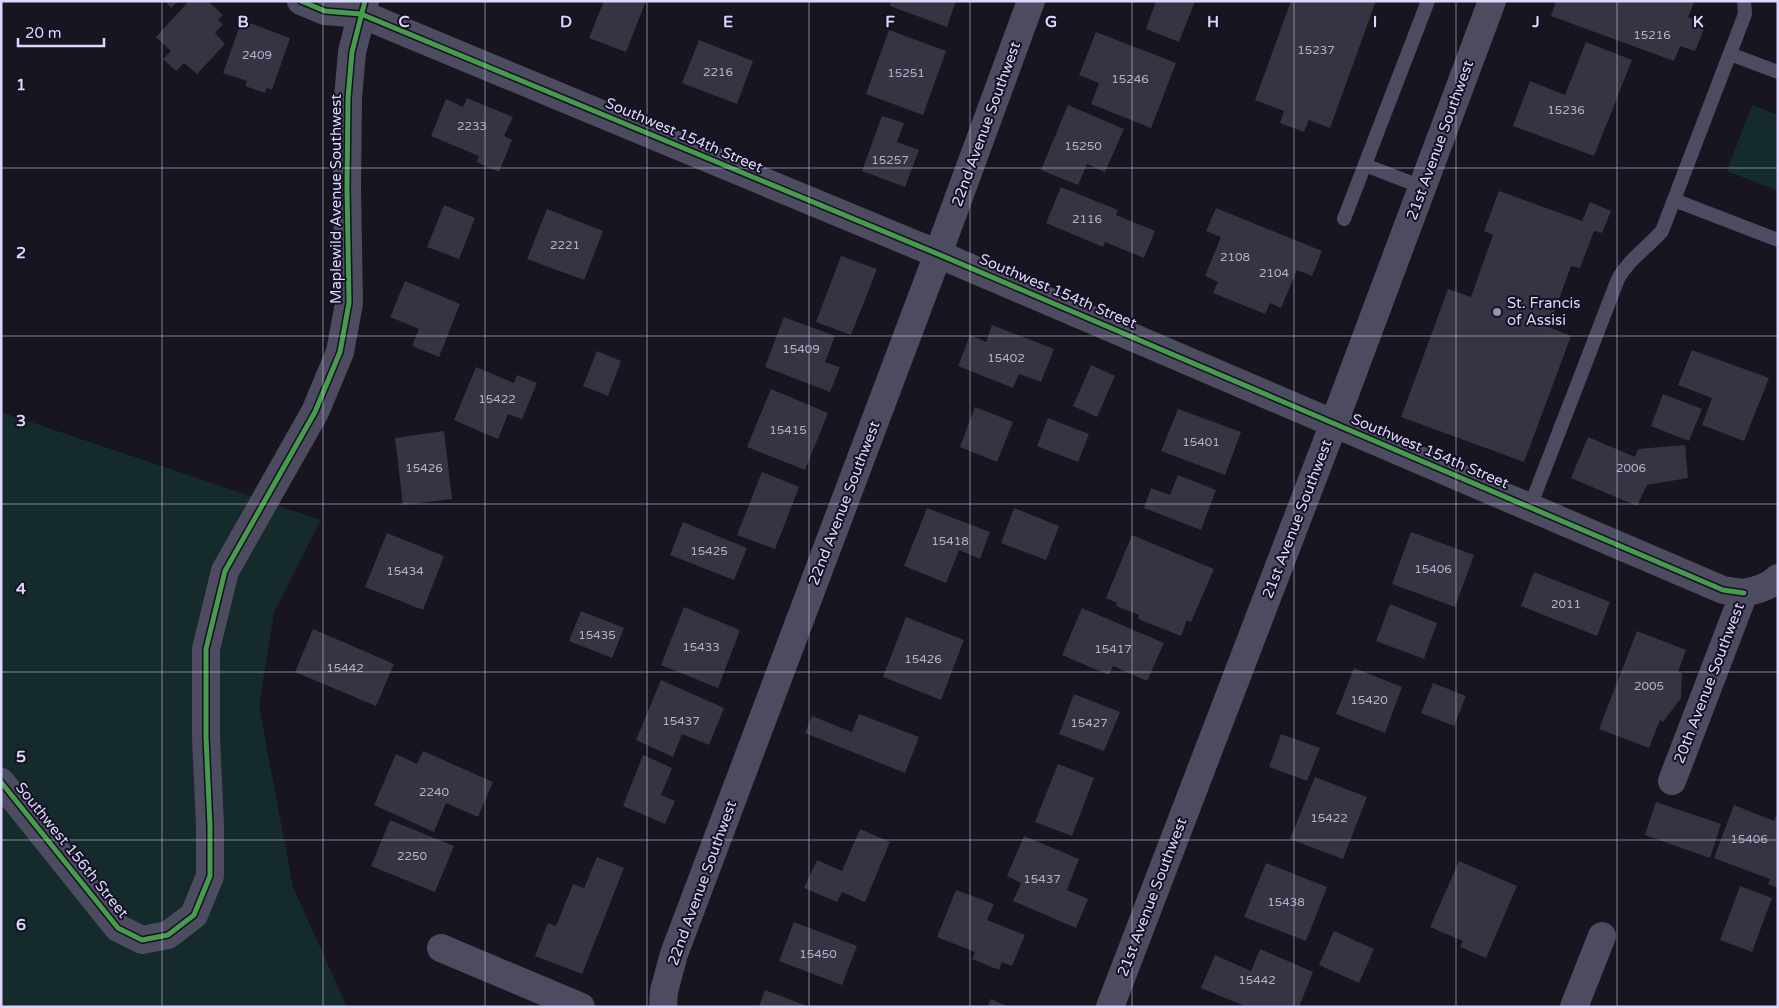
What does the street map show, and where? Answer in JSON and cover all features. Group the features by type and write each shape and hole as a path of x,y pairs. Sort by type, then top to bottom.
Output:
{"street":[{"name":"Southwest 154th Street","path":"301,1 325,11 363,8 1722,590 1744,593"},
{"name":"22nd Avenue Southwest","path":"663,1007 664,991 674,954 938,254 1031,1"},
{"name":"21st Avenue Southwest","path":"1110,1007 1334,423 1492,1"},
{"name":"Maplewild Avenue Southwest","path":"210,876 206,737 206,649 225,571 315,412 340,352 350,303 347,186 348,98 352,52 363,8"},
{"name":"20th Avenue Southwest","path":"1672,781 1744,593 1772,584 1778,578"},
{"name":"Southwest 156th Street","path":"1,782 118,928 142,940 168,935 194,915 210,876"},
{"path":"1574,1007 1602,936"},
{"path":"441,948 581,1007"}],"lane":[{"path":"1344,219 1428,1"},
{"path":"1530,508 1618,279 1632,259 1648,248 1662,231 1746,14 1744,1"},
{"path":"1730,54 1778,72"},
{"path":"1365,165 1422,186"},
{"path":"1674,200 1778,240"}],"green space":[{"path":"1752,105 1778,115 1778,191 1727,171"},
{"path":"1,412 321,520 274,612 259,706 293,887 347,1007 1,1007"}],"building":[{"path":"165,1 178,1 171,8"},
{"path":"189,1 208,1 223,15 218,20 223,24 215,33 225,44 197,74 184,63 176,71 163,59 171,51 156,37"},
{"path":"604,1 646,1 626,52 589,38"},
{"path":"891,1 956,1 947,27 890,6"},
{"path":"1156,1 1195,1 1179,42 1146,29"},
{"path":"1291,1 1376,1 1330,128 1309,120 1304,132 1280,123 1284,111 1255,100"},
{"path":"1556,1 1688,1 1694,3 1688,17 1706,24 1695,51 1680,46 1674,61 1551,16"},
{"path":"242,20 290,38 272,90 267,88 265,93 245,86 247,81 223,73"},
{"path":"889,30 946,51 923,115 866,94"},
{"path":"1096,32 1176,63 1151,128 1091,104 1099,83 1079,75"},
{"path":"699,40 753,61 737,104 682,83"},
{"path":"1586,42 1632,60 1594,156 1513,126 1530,81 1565,95"},
{"path":"467,98 513,117 504,136 512,140 499,172 476,162 479,156 431,136 446,99 463,107"},
{"path":"1068,105 1124,129 1105,172 1087,164 1078,185 1041,170"},
{"path":"882,116 904,123 897,142 919,150 905,187 862,171"},
{"path":"1061,187 1118,210 1116,215 1155,231 1144,258 1105,242 1103,247 1046,223"},
{"name":"St. Francis of Assisi","path":"1499,191 1582,221 1590,202 1611,211 1602,233 1594,231 1580,268 1571,266 1549,327 1571,336 1524,462 1401,417 1448,289 1471,297 1493,235 1484,231"},
{"path":"444,205 475,218 459,259 427,247"},
{"path":"1216,208 1322,251 1312,276 1297,270 1281,308 1270,303 1265,314 1213,293 1218,282 1205,276 1221,237 1206,231"},
{"path":"547,209 603,231 584,280 527,259"},
{"path":"841,256 877,269 851,335 816,322"},
{"path":"405,281 460,304 439,357 412,346 419,329 390,317"},
{"path":"784,317 835,336 825,362 840,367 830,392 765,367"},
{"path":"992,325 1054,349 1041,382 1019,374 1013,388 958,366 970,335 986,342"},
{"path":"1692,350 1769,378 1744,441 1702,425 1712,398 1678,385"},
{"path":"597,351 621,361 608,396 583,386"},
{"path":"1091,365 1115,376 1097,417 1073,406"},
{"path":"476,367 514,383 517,375 537,383 522,419 508,414 498,439 454,420"},
{"path":"771,389 828,413 805,470 747,447"},
{"path":"1663,394 1702,409 1689,441 1651,426"},
{"path":"975,407 1013,422 997,462 960,447"},
{"path":"1178,409 1241,432 1225,475 1161,451"},
{"path":"1048,418 1089,434 1078,462 1037,446"},
{"path":"444,431 452,499 403,505 395,438"},
{"path":"1588,437 1635,457 1638,449 1685,445 1688,478 1647,485 1637,506 1571,478"},
{"path":"762,472 799,487 775,549 737,535"},
{"path":"1178,475 1216,490 1201,530 1144,508 1151,488 1170,495"},
{"path":"927,508 990,532 980,559 959,550 946,583 904,566"},
{"path":"1014,508 1059,526 1046,560 1001,543"},
{"path":"683,522 747,548 734,580 670,555"},
{"path":"1411,532 1474,555 1455,607 1392,584"},
{"path":"387,533 444,556 423,610 365,587"},
{"path":"1132,535 1214,569 1191,622 1187,620 1181,636 1138,619 1139,615 1116,606 1117,603 1106,598"},
{"path":"1534,572 1610,602 1597,636 1521,606"},
{"path":"1390,604 1437,623 1424,659 1376,641"},
{"path":"684,607 740,630 718,688 661,665"},
{"path":"1082,608 1164,643 1147,681 1113,666 1109,675 1062,655"},
{"path":"581,611 624,628 612,658 569,641"},
{"path":"906,617 964,640 941,700 883,677"},
{"path":"313,629 394,664 376,706 295,672"},
{"path":"1637,631 1686,650 1678,672 1682,673 1681,698 1663,722 1660,720 1649,748 1599,729"},
{"path":"1354,668 1402,687 1385,733 1336,714"},
{"path":"661,680 724,708 709,745 682,734 673,757 636,740"},
{"path":"1433,683 1466,696 1454,726 1421,713"},
{"path":"1074,694 1120,712 1104,751 1059,734"},
{"path":"859,714 919,737 905,773 805,733 812,716 852,732"},
{"path":"1281,734 1320,748 1307,781 1269,767"},
{"path":"423,751 493,782 478,817 446,803 434,832 374,805 396,754 417,764"},
{"path":"643,755 672,768 661,795 675,801 665,824 623,806"},
{"path":"1058,764 1094,778 1072,836 1035,822"},
{"path":"1315,777 1367,797 1343,859 1290,839"},
{"path":"1656,802 1721,824 1710,858 1645,835"},
{"path":"1734,805 1774,821 1778,811 1778,888 1768,884 1770,879 1714,858"},
{"path":"390,820 454,846 435,892 371,866"},
{"path":"860,829 890,842 865,902 842,892 837,902 804,888 817,860 842,871"},
{"path":"1024,836 1079,859 1067,890 1088,899 1076,928 1013,901 1021,883 1007,876"},
{"path":"597,857 624,868 582,974 535,956 548,923 556,926 573,884 584,888"},
{"path":"1459,861 1517,886 1486,958 1460,947 1463,941 1430,927"},
{"path":"1266,863 1327,887 1306,941 1244,917"},
{"path":"1740,886 1772,898 1752,952 1720,940"},
{"path":"956,890 994,904 987,920 1025,935 1012,966 1002,962 999,970 972,959 975,952 937,937"},
{"path":"794,922 857,946 842,985 779,961"},
{"path":"1334,931 1374,949 1359,983 1319,965"},
{"path":"1260,949 1313,972 1299,1007 1247,1007 1201,988 1215,955 1251,971"},
{"path":"765,990 810,1007 759,1007"},
{"path":"991,999 1009,1007 987,1007"}],"cycle path":[{"path":"301,1 325,11 361,14 938,254 1723,590 1744,593"},
{"path":"1,782 118,928 142,940 168,935 194,915 210,876 206,737 206,649 225,571 315,412 340,352 349,303 348,98 352,52 365,1"}],"place":[{"name":"St. Francis of Assisi","path":"1497,312"}]}
